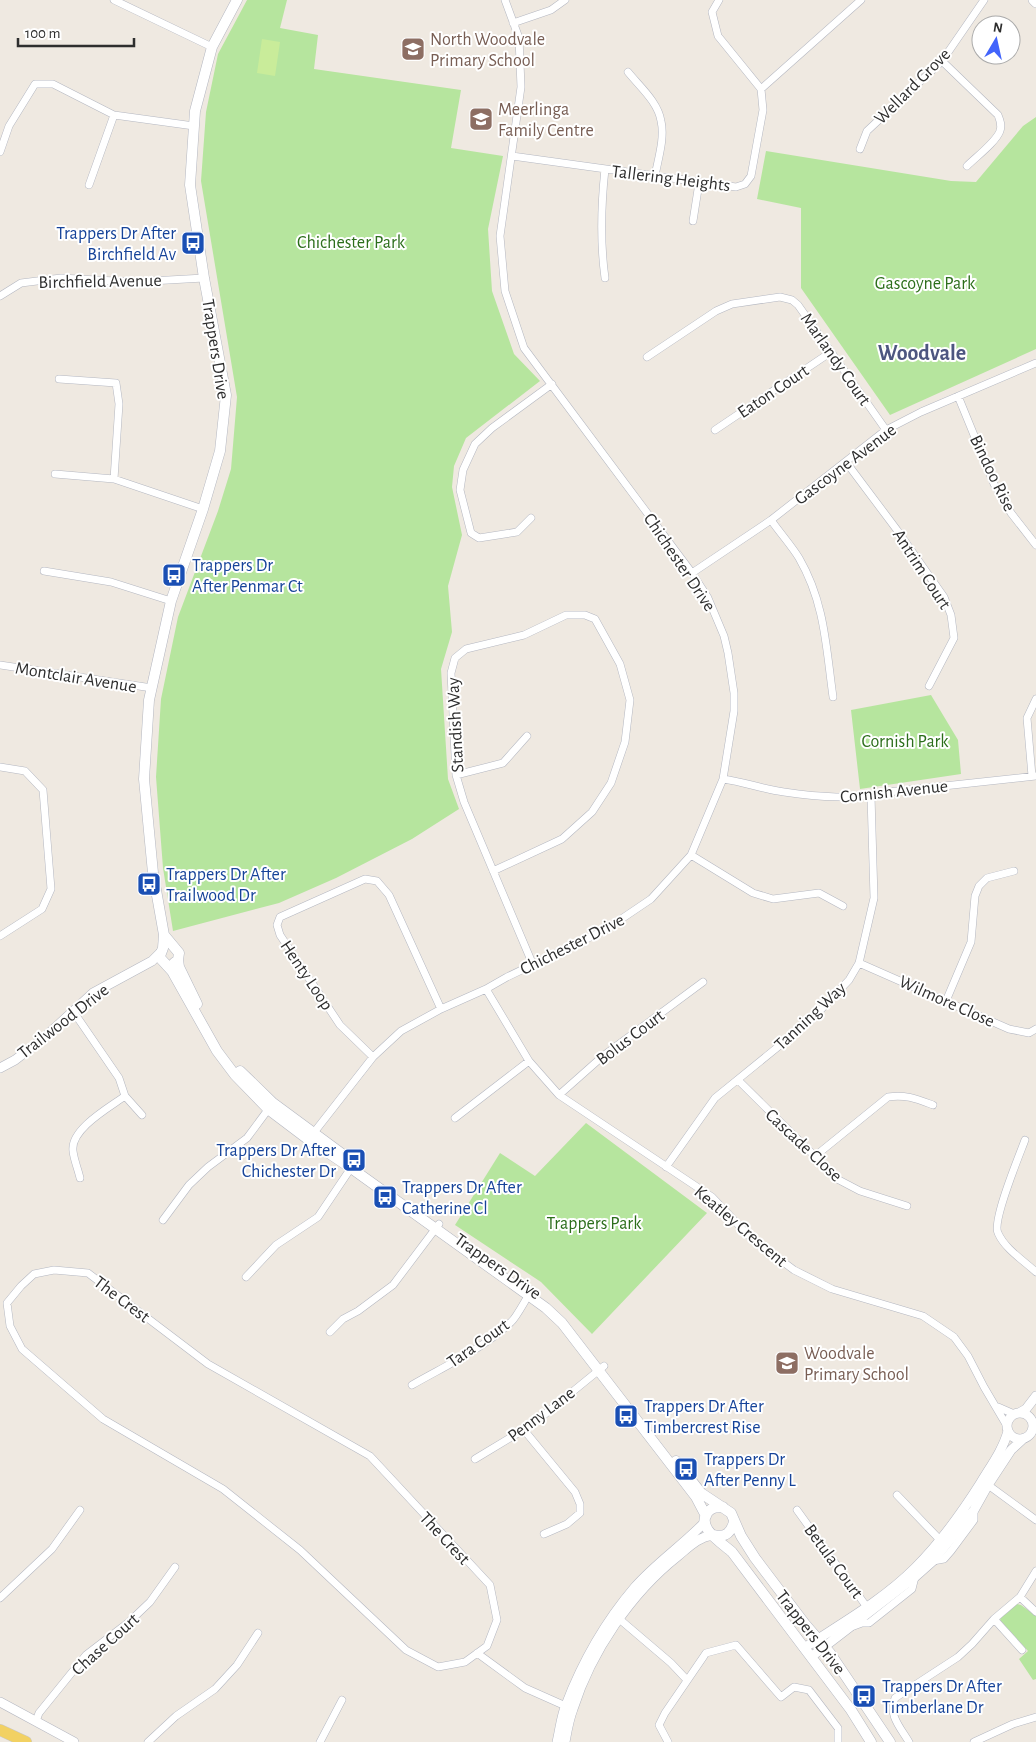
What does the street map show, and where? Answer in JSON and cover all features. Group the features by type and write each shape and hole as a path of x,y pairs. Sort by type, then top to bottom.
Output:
{"main road":[{"name":"Trappers Drive","path":"237,0 212,47 195,111 190,185 204,278 226,395 220,451 203,509 171,601 149,700 144,779 153,873 164,935 164,957 217,1051 235,1075 271,1106 311,1136 530,1292 547,1301 566,1318 696,1498 705,1519"},
{"path":"164,935 175,947 179,952 178,960 171,964 164,957 167,946 175,947"},
{"name":"Trappers Drive","path":"178,960 200,1010 222,1047 239,1070 271,1106"},
{"name":"Trappers Drive","path":"601,1368 701,1493 723,1507"},
{"path":"723,1507 731,1512 734,1522 732,1530 728,1534 720,1536 713,1535 706,1528 705,1519 712,1509 723,1507"},
{"name":"Trappers Drive","path":"734,1522 755,1558 830,1654 890,1742"},
{"name":"Trappers Drive","path":"713,1535 732,1552 851,1710 871,1742"},
{"path":"0,1730 26,1742"}],"street":[{"path":"114,0 126,3 212,47"},
{"name":"Chichester Drive","path":"311,1136 373,1057 401,1031 441,1009 486,989 605,930 651,899 691,855 723,779 734,711 733,676 718,619 708,598 692,573 524,348 504,291 500,236 521,87 519,38 505,0"},
{"path":"513,23 551,10 565,0"},
{"path":"719,0 712,12 718,36 761,89 861,0"},
{"name":"Wellard Grove","path":"860,149 867,131 942,61 984,0"},
{"path":"1032,0 1036,3"},
{"path":"942,61 998,115 1001,122 1001,129 996,137 967,166"},
{"path":"628,72 652,102 662,122 662,134 655,176"},
{"path":"0,152 9,126 35,84 53,84 114,116 194,126"},
{"name":"Tallering Heights","path":"512,156 736,188 745,184 748,180 763,110 761,89"},
{"path":"89,185 114,116"},
{"path":"605,169 600,214 602,260 605,278"},
{"path":"693,221 699,182"},
{"name":"Birchfield Avenue","path":"0,296 21,283 61,278 133,282 204,278"},
{"name":"Marlandy Court","path":"647,357 725,306 750,300 780,297 792,300 798,305 886,430"},
{"name":"Eaton Court","path":"716,430 831,352"},
{"name":"Gascoyne Avenue","path":"692,573 771,520 886,430 921,412 1036,363"},
{"path":"59,379 116,383 118,404 114,479"},
{"path":"531,518 517,532 479,538 471,533 460,490 463,470 476,444 492,428 552,384"},
{"name":"Bindoo Rise","path":"958,396 994,484 1011,514 1036,545"},
{"name":"Antrim Court","path":"846,462 944,597 951,615 954,638 929,686"},
{"path":"55,474 114,479 203,509"},
{"path":"771,520 798,557 811,583 823,618 833,697"},
{"path":"44,571 111,582 171,601"},
{"name":"Standish Way","path":"493,870 562,839 592,812 611,783 625,742 630,700 620,664 595,619 585,615 566,615 524,635 466,648 455,658 451,673 456,775 464,802 533,965"},
{"name":"Montclair Avenue","path":"0,665 152,688"},
{"path":"1034,776 1027,718 1036,699"},
{"path":"456,775 503,763 527,736"},
{"path":"0,767 25,771 43,790 51,889 42,909 0,936"},
{"name":"Cornish Avenue","path":"723,779 782,792 830,797 871,796 888,792 1034,776"},
{"name":"Tanning Way","path":"666,1167 715,1098 811,1020 849,980 859,963 874,898 871,796"},
{"path":"691,855 752,893 773,900 819,893 843,906"},
{"path":"946,1001 971,942 975,896 979,886 987,878 1014,871"},
{"name":"Henty Loop","path":"373,1057 340,1025 280,935 277,925 280,917 365,879 377,881 389,895 441,1009"},
{"name":"Trailwood Drive","path":"0,1068 15,1060 45,1037 92,993 152,961 164,957"},
{"name":"Wilmore Close","path":"859,963 1009,1028 1029,1032 1036,1029"},
{"name":"Bolus Court","path":"560,1095 603,1056 703,982"},
{"name":"Keatley Crescent","path":"486,989 529,1061 560,1095 712,1197 751,1238 794,1270 832,1289 923,1316 946,1330 961,1344 1008,1428"},
{"path":"73,1011 119,1078 125,1096 142,1115"},
{"path":"455,1118 529,1061"},
{"name":"Cascade Close","path":"738,1080 839,1180 860,1191 907,1206"},
{"path":"814,1157 888,1097 899,1095 913,1097 933,1105"},
{"path":"80,1178 72,1150 74,1141 81,1128 125,1096"},
{"path":"163,1220 188,1185 208,1167 247,1138 271,1106"},
{"path":"1025,1140 998,1217 996,1231 1005,1244 1036,1272"},
{"path":"246,1277 276,1245 318,1217 353,1166"},
{"path":"330,1332 343,1319 358,1311 394,1285 437,1226"},
{"name":"The Crest","path":"54,1270 88,1273 208,1364 370,1456 490,1585 498,1620 486,1646 465,1662 438,1667 406,1650 300,1550 223,1489 103,1419 22,1349 10,1326 3,1302 34,1274 54,1270"},
{"name":"Tara Court","path":"412,1385 487,1341 513,1321 530,1292"},
{"name":"Penny Lane","path":"475,1459 533,1424 601,1368"},
{"path":"811,1657 852,1627 886,1593 943,1543 974,1510 1006,1440 1009,1419 1026,1409 1036,1396"},
{"path":"804,1648 869,1609 915,1577 933,1561 968,1502 1011,1450 1032,1431 1034,1419 1029,1416 1008,1413 995,1405"},
{"path":"1008,1428 1016,1438 1024,1438"},
{"path":"524,1430 575,1492 580,1504 580,1513 574,1519 544,1534"},
{"path":"985,1483 1036,1520"},
{"path":"897,1495 943,1543"},
{"path":"0,1598 52,1549 80,1510"},
{"name":"Betula Court","path":"797,1510 869,1609"},
{"path":"933,1561 944,1559 951,1551 974,1520 974,1510"},
{"path":"557,1742 595,1643 642,1580 705,1519"},
{"path":"616,1616 667,1564 702,1536 713,1535"},
{"name":"Chase Court","path":"36,1721 39,1713 86,1655 129,1622 150,1602 175,1567"},
{"path":"909,1742 894,1718 891,1707 895,1698 958,1657 994,1620 1020,1597 1036,1571"},
{"path":"852,1627 868,1623 885,1611 912,1589 915,1577"},
{"path":"1020,1597 1036,1612"},
{"path":"616,1616 671,1663 687,1680"},
{"path":"994,1620 1022,1650"},
{"path":"148,1742 176,1716 215,1689 237,1665 258,1634"},
{"path":"668,1742 659,1725 687,1680 706,1653 736,1645 781,1697 794,1688 809,1690 838,1728 838,1742"},
{"path":"477,1653 525,1688 569,1707"},
{"path":"320,1742 342,1700"},
{"path":"0,1702 74,1742"},
{"path":"565,1742 569,1707"},
{"path":"974,1742 1013,1724 1036,1717"}],"green space":[{"name":"Chichester Park","path":"247,0 287,0 280,28 318,35 314,69 461,90 451,148 503,156 488,229 492,291 514,354 540,381 466,438 454,466 452,487 462,535 448,586 452,632 441,669 448,779 459,809 412,839 336,878 279,903 173,931 163,868 156,777 161,699 178,617 218,511 231,469 237,397 201,181 206,112 218,54"},
{"path":"262,39 280,42 275,76 257,73"},
{"name":"Gascoyne Park","path":"1036,117 1036,349 890,415 801,288 801,208 757,199 766,151 951,181 976,182 1023,126"},
{"name":"Cornish Park","path":"931,695 958,740 961,774 860,789 851,710"},
{"name":"Trappers Park","path":"586,1123 707,1213 592,1334 541,1282 455,1225 500,1153 535,1176"},
{"path":"1017,1604 1036,1616 1036,1679 1033,1680 1019,1659 1028,1651 1000,1620"}],"place":[{"name":"North Woodvale Primary School","path":"413,49"},
{"name":"Meerlinga Family Centre","path":"481,119"},
{"name":"Trappers Dr After Birchfield Av","path":"193,243"},
{"name":"Trappers Dr After Penmar Ct","path":"174,575"},
{"name":"Trappers Dr After Trailwood Dr","path":"149,884"},
{"name":"Trappers Dr After Chichester Dr","path":"354,1160"},
{"name":"Trappers Dr After Catherine Cl","path":"385,1197"},
{"name":"Woodvale Primary School","path":"787,1363"},
{"name":"Trappers Dr After Timbercrest Rise","path":"626,1416"},
{"name":"Trappers Dr After Penny L","path":"686,1469"},
{"name":"Trappers Dr After Timberlane Dr","path":"864,1696"}],"district":[{"name":"Woodvale","path":"922,352"}]}
